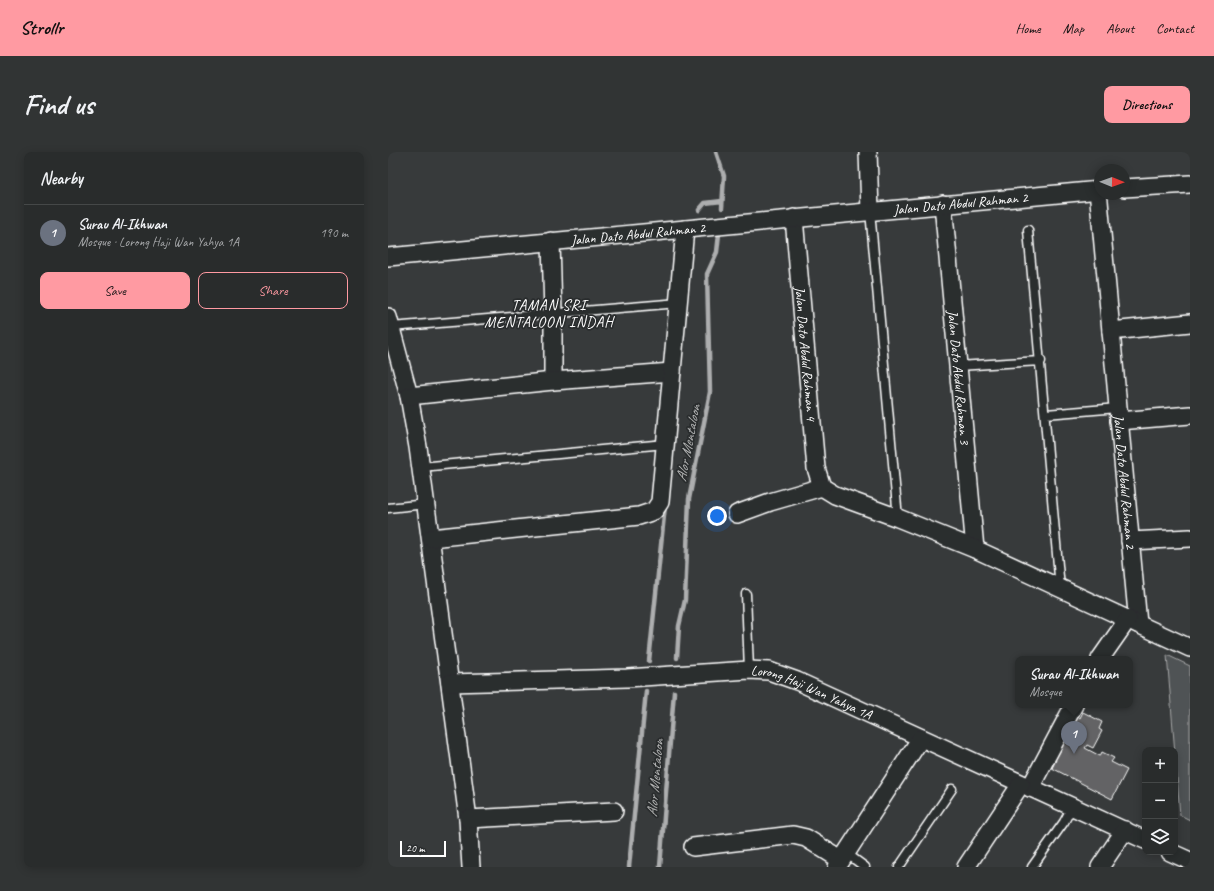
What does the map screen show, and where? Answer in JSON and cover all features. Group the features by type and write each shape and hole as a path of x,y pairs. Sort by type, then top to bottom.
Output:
{"street":[{"path":"868,152 870,211"},
{"path":"1130,188 1190,184"},
{"name":"Jalan Dato Abdul Rahman 2","path":"388,257 1094,190"},
{"name":"Jalan Dato Abdul Rahman 2","path":"1100,200 1130,541 1133,622"},
{"name":"Jalan Dato Abdul Rahman 3","path":"943,204 974,550"},
{"name":"Jalan Dato Abdul Rahman 4","path":"794,218 816,468 822,487"},
{"path":"431,538 646,514 654,511 660,502 685,228"},
{"path":"551,241 553,381"},
{"path":"390,322 409,396 421,467 468,819 471,867"},
{"path":"1111,331 1190,323"},
{"path":"409,396 553,381 672,372"},
{"path":"1119,414 1190,416"},
{"path":"737,514 770,502 822,487 835,495 898,518 974,550 1190,648"},
{"path":"1130,541 1190,538"},
{"path":"1103,656 1133,622"},
{"name":"Lorong Haji Wan Yahya 1A","path":"450,683 626,678 749,670 769,672 797,681 1142,838"},
{"path":"966,867 1026,786 1072,708"},
{"path":"693,847 793,835 806,838 841,860 921,738"},
{"path":"468,819 614,811"},
{"path":"1100,867 1125,830"},
{"path":"1178,854 1189,857"}],"lane":[{"path":"870,211 898,518"},
{"path":"1028,230 1046,414 1060,588"},
{"path":"390,322 553,314 679,303"},
{"path":"958,366 1040,361"},
{"path":"1046,414 1119,414"},
{"path":"421,467 665,444"},
{"path":"388,508 426,504"},
{"path":"746,594 749,670"},
{"path":"899,867 952,789"},
{"path":"1032,867 1072,807"},
{"path":"841,860 865,867"}],"shaded area":[{"path":"1167,655 1190,666 1190,820 1180,815 1178,790 1178,747 1174,747"}],"building":[{"path":"1083,712 1102,722 1099,729 1102,731 1093,748 1087,745 1085,748 1100,756 1102,752 1114,758 1111,762 1127,770 1112,799 1052,768 1056,760 1051,757 1073,714 1080,718"}],"waterway":[{"name":"Alor Mentaloon","path":"716,152 724,176 722,208"},
{"path":"699,210 705,203 722,201"},
{"name":"Alor Mentaloon","path":"677,658 679,626 685,600 689,499 710,392 707,274 717,252 719,234"},
{"path":"649,661 665,506"},
{"path":"629,867 646,691"},
{"name":"Alor Mentaloon","path":"660,867 674,692"}],"place":[{"name":"Surau Al-Ikhwan","path":"1074,754"}],"district":[{"name":"TAMAN SRI MENTALOON INDAH","path":"549,314"}]}
